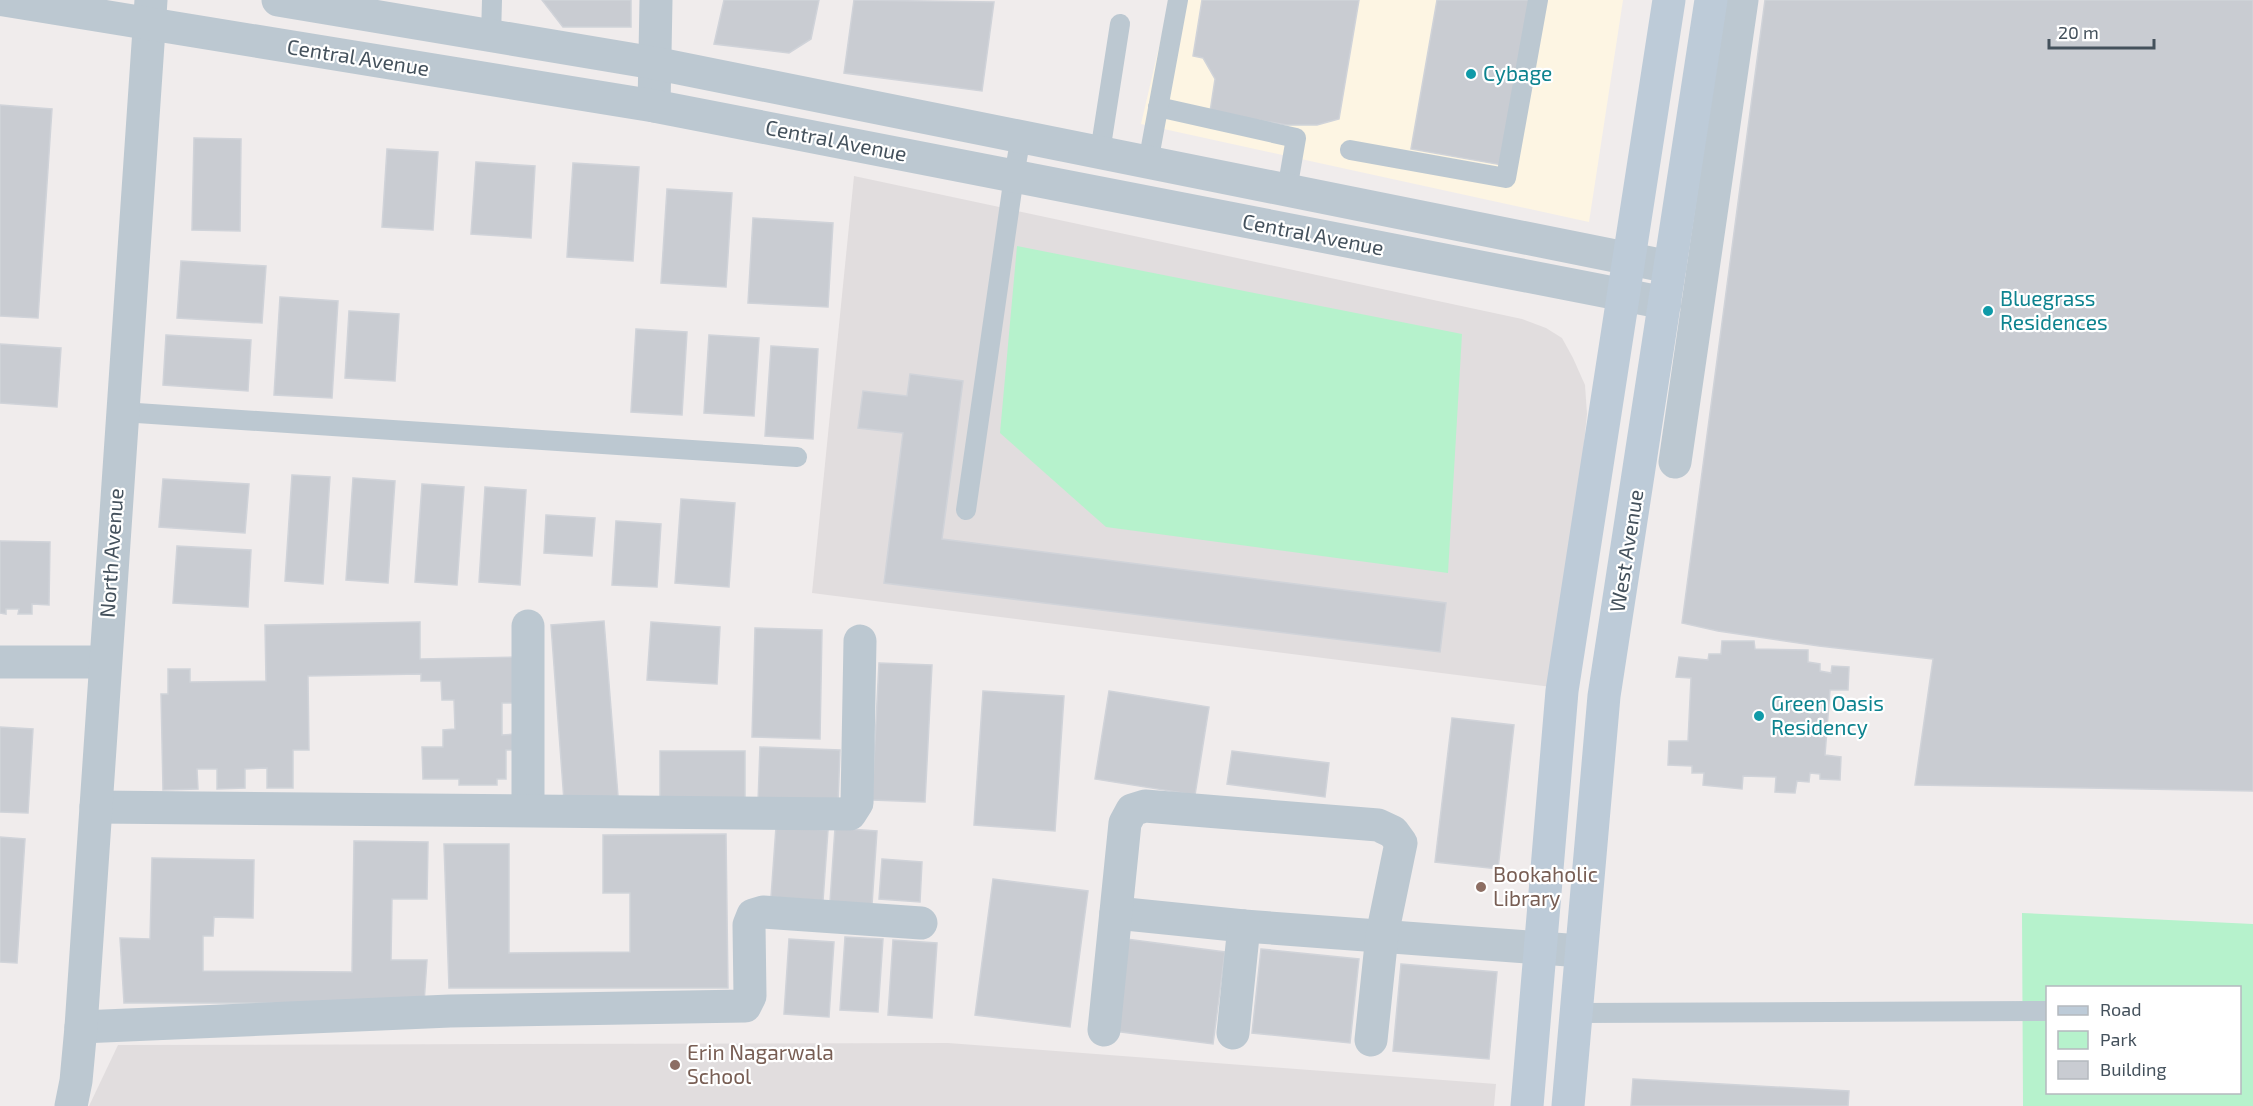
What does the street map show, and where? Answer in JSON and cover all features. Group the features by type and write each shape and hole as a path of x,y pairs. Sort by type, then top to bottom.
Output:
{"main road":[{"name":"West Avenue","path":"1527,1106 1562,691 1669,0"},
{"name":"West Avenue","path":"1568,1106 1604,696 1711,0"}],"street":[{"name":"Central Avenue","path":"4,0 150,12 654,106 1665,303"},
{"name":"Central Avenue","path":"278,0 654,63 1670,267"},
{"path":"654,106 656,0"},
{"path":"1675,462 1742,0"},
{"name":"North Avenue","path":"71,1106 76,1081 81,1027 150,12"},
{"path":"1682,188 1714,192"},
{"path":"528,626 528,810"},
{"path":"96,807 850,814 857,803 860,641"},
{"path":"0,662 105,662"},
{"path":"1104,1030 1125,823 1132,810 1145,806 1378,825 1394,832 1401,843 1382,935 1371,1040"},
{"path":"81,1027 450,1011 745,1006 750,996 749,925 753,915 763,912 921,923"},
{"path":"1116,914 1244,926 1581,951"},
{"path":"1233,1033 1244,926"}],"lane":[{"path":"491,36 492,0"},
{"path":"1148,163 1178,0"},
{"path":"1350,150 1506,178 1538,0"},
{"path":"1100,152 1120,24"},
{"path":"1158,107 1296,138 1287,190"},
{"path":"966,510 1021,136"},
{"path":"122,412 796,457"},
{"path":"1576,1013 2046,1011"}],"shaded area":[{"path":"1170,0 1623,0 1589,222 1141,124"},
{"path":"854,176 1522,319 1546,328 1562,338 1585,385 1587,414 1559,688 812,593"},
{"name":"Erin Nagarwala School","path":"948,1043 1496,1084 1494,1106 89,1106 118,1045"}],"green space":[{"path":"1017,246 1462,334 1448,573 1106,527 1000,433"},
{"path":"2022,913 2253,924 2253,1106 2023,1106"}],"building":[{"path":"542,0 631,0 631,27 563,27"},
{"path":"724,0 819,0 811,39 789,53 714,44"},
{"path":"854,0 994,2 982,91 844,73"},
{"path":"1202,0 1359,0 1339,119 1317,125 1287,125 1210,112 1215,79 1203,58 1193,56"},
{"name":"Cybage","path":"1437,0 1531,0 1502,165 1411,149"},
{"name":"Bluegrass Residences","path":"1765,0 2253,0 2253,791 1915,785 1933,659 1819,646 1718,631 1682,623"},
{"path":"0,105 52,109 38,318 0,316"},
{"path":"194,138 241,139 240,231 192,230"},
{"path":"387,149 438,152 433,230 382,227"},
{"path":"476,162 535,166 531,238 471,234"},
{"path":"573,163 639,167 633,261 567,257"},
{"path":"667,189 732,193 726,287 661,283"},
{"path":"753,218 833,223 828,307 748,303"},
{"path":"181,261 266,266 262,323 177,318"},
{"path":"280,297 338,301 332,398 274,395"},
{"path":"349,311 399,314 395,381 345,378"},
{"path":"636,329 687,332 682,415 631,412"},
{"path":"166,335 251,340 248,391 163,385"},
{"path":"709,335 759,338 754,416 704,413"},
{"path":"0,344 61,348 57,407 0,403"},
{"path":"771,346 818,349 813,439 765,436"},
{"path":"910,374 963,381 942,539 1446,603 1440,652 884,583 903,433 858,428 863,391 907,396"},
{"path":"292,475 330,477 323,584 285,581"},
{"path":"353,478 395,481 388,583 346,580"},
{"path":"163,479 249,484 245,533 159,527"},
{"path":"422,484 464,487 457,585 415,582"},
{"path":"485,487 526,490 520,585 479,582"},
{"path":"681,499 735,503 729,587 675,583"},
{"path":"546,515 595,518 592,556 544,553"},
{"path":"616,521 661,524 657,587 612,585"},
{"path":"0,541 50,542 49,605 32,604 32,614 18,614 19,609 6,609 6,614 0,613"},
{"path":"177,546 251,550 248,607 173,603"},
{"path":"604,621 618,796 564,801 551,625"},
{"path":"420,622 420,659 523,657 523,703 502,703 502,735 517,734 517,750 506,750 506,779 497,779 497,785 459,785 459,779 423,779 422,747 443,747 443,730 455,729 454,700 442,700 441,681 421,681 421,674 308,676 309,750 293,750 293,788 267,788 267,768 245,769 245,788 217,789 217,769 197,769 198,789 163,790 161,694 168,694 168,669 190,669 190,682 266,681 265,625"},
{"path":"651,622 720,627 717,684 647,680"},
{"path":"755,628 822,630 820,739 752,737"},
{"name":"Green Oasis Residency","path":"1722,641 1754,641 1755,649 1808,650 1808,662 1820,664 1820,671 1831,673 1832,666 1849,667 1848,690 1830,690 1825,755 1841,757 1840,780 1820,779 1820,774 1810,773 1809,782 1797,781 1795,793 1775,792 1776,777 1743,776 1742,789 1703,785 1704,773 1692,773 1692,766 1668,765 1669,741 1688,741 1691,678 1676,677 1679,657 1708,660 1709,654 1721,654"},
{"path":"879,663 932,665 925,802 872,800"},
{"path":"983,691 1064,696 1055,831 974,825"},
{"path":"1109,691 1209,707 1195,795 1095,779"},
{"path":"1452,718 1514,725 1498,869 1435,862"},
{"path":"0,727 33,729 28,813 0,812"},
{"path":"760,747 840,750 838,804 758,802"},
{"path":"660,751 745,751 745,799 660,800"},
{"path":"1232,751 1329,763 1325,797 1227,784"},
{"path":"776,827 828,830 823,901 771,897"},
{"path":"835,828 877,831 872,905 830,902"},
{"path":"726,834 728,988 449,988 444,844 509,844 509,953 630,952 630,893 603,893 603,835"},
{"path":"0,837 25,839 17,963 0,962"},
{"path":"354,841 428,842 427,899 392,899 391,960 427,960 424,1003 124,1003 120,938 150,939 152,858 254,860 253,918 214,917 213,936 203,936 203,971 352,972"},
{"path":"882,859 922,862 920,902 879,899"},
{"path":"993,879 1088,891 1070,1027 975,1015"},
{"path":"845,937 883,939 878,1012 840,1010"},
{"path":"789,939 834,942 829,1017 784,1014"},
{"path":"1126,939 1225,952 1213,1044 1114,1031"},
{"path":"893,940 937,943 932,1018 888,1015"},
{"path":"1261,949 1359,959 1350,1043 1252,1033"},
{"path":"1401,964 1497,972 1489,1059 1393,1051"},
{"path":"1633,1079 1849,1091 1848,1106 1631,1106"}],"place":[{"name":"Cybage","path":"1471,74"},
{"name":"Bluegrass Residences","path":"1988,311"},
{"name":"Green Oasis Residency","path":"1759,716"},
{"name":"Bookaholic Library","path":"1481,887"},
{"name":"Erin Nagarwala School","path":"675,1065"}]}
